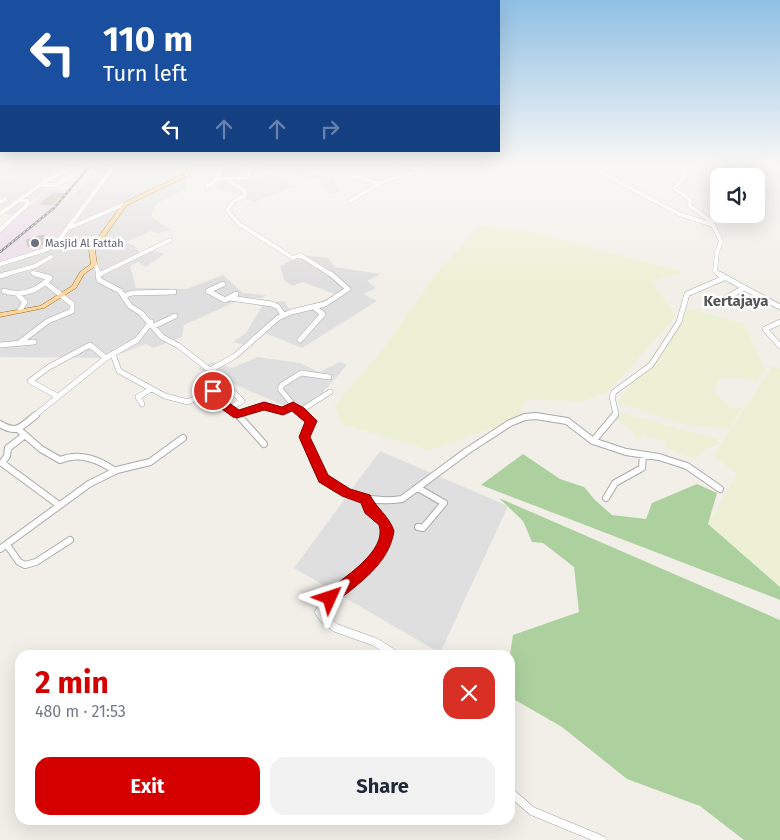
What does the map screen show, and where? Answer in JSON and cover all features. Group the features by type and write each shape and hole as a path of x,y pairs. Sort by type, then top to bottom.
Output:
{"main road":[{"path":"0,315 20,310 37,309 77,284 82,273 95,263 91,253 92,250 124,205"}],"street":[{"path":"0,216 13,205"},
{"path":"0,230 16,217 26,205"},
{"path":"0,264 47,250 58,242 85,205"},
{"path":"67,229 122,205"},
{"path":"210,370 235,356 264,327 283,315 315,308 327,303 348,289 325,269 306,257 300,255 293,258 285,250 239,224 227,210 229,205"},
{"path":"689,205 710,222"},
{"path":"663,206 685,216 710,223"},
{"path":"0,216 16,217"},
{"path":"711,223 720,236 715,270 724,278 780,307"},
{"path":"98,274 170,240"},
{"path":"0,276 42,264 51,256 52,252 47,250"},
{"path":"12,261 15,267 20,269"},
{"path":"95,263 99,280 120,291 130,306 152,324 162,337 179,346 220,378 212,396 237,414 264,444"},
{"path":"19,296 46,283 50,277 33,273"},
{"path":"593,441 616,414 612,397 614,392 651,365 679,322 687,294 724,278"},
{"path":"0,345 12,347 46,322 71,312 72,304 46,283"},
{"path":"223,284 208,291 225,300 236,294"},
{"path":"713,305 744,288"},
{"path":"4,291 19,296 25,302 20,310"},
{"path":"123,296 132,293 174,292"},
{"path":"230,298 272,304 277,306 283,315"},
{"path":"300,340 311,325 324,314 315,308"},
{"path":"0,424 10,430 18,429 106,358 137,340 152,324 175,316"},
{"path":"780,322 765,330 780,346"},
{"path":"19,343 34,342"},
{"path":"57,396 30,381 49,367 90,345 106,358"},
{"path":"113,354 119,371 151,389 185,402 214,388"},
{"path":"329,377 303,373 282,385 280,389 294,406 311,421 305,437 320,475 346,493 366,499 397,500 418,488 466,450 510,423 524,417 536,416 567,421 593,441 613,449 687,466 720,489"},
{"path":"142,404 138,397 151,389"},
{"path":"229,409 242,401 230,389"},
{"path":"300,411 330,392"},
{"path":"237,414 264,406 283,411 294,406"},
{"path":"18,429 41,449 60,460 71,455 100,461 115,471"},
{"path":"25,435 8,448 7,456 2,465 59,506"},
{"path":"0,549 89,484 115,471 150,462 183,438"},
{"path":"606,498 607,490 612,485 642,468 643,455"},
{"path":"418,488 444,503 423,528 418,527"},
{"path":"366,499 369,509 384,521 388,531 386,538 378,556 365,570 337,590 320,607 318,612 322,618 337,629 374,642 388,650"},
{"path":"7,544 19,562 25,565 36,562 70,540"},
{"path":"515,796 532,811 602,840"}],"shaded area":[{"path":"0,205 7,205 0,210"},
{"path":"14,205 27,205 14,215 3,214"},
{"path":"30,205 62,205 34,229 65,229 50,247 10,258 0,264 0,231"},
{"path":"60,205 82,205 65,229 34,229"},
{"path":"88,205 117,205 75,224"},
{"path":"121,205 156,205 151,216 170,230 157,233 151,231 126,242 135,246 140,253 151,249 164,254 146,267 138,262 130,266 136,288 187,289 223,275 243,293 266,295 262,298 244,298 184,325 182,337 153,348 146,344 109,358 0,357 0,267 50,249 67,229"},
{"path":"301,255 328,258 335,267 380,274 367,281 376,288 363,294 377,301 302,348 265,333 244,345 233,342 246,333 264,303 284,301 291,312 337,295 303,282 292,286 285,281 280,266"},
{"path":"258,357 300,363 319,372 340,362 347,365 304,414 198,369 212,362 232,368"},
{"path":"380,451 508,506 441,650 435,650 294,568"}],"green space":[{"path":"481,225 527,231 685,272 651,281 676,316 609,391 582,401 526,400 514,421 430,450 342,424 334,407 386,345 439,270"},
{"path":"689,308 744,324 766,370 757,382 734,377 718,379 715,393 732,409 742,408 729,429 686,425 617,402"},
{"path":"772,366 780,369 780,587 708,524 737,473 713,456"},
{"path":"619,412 715,438 720,443 702,451 695,459 667,449 665,441 643,435 638,442 631,429 618,422"},
{"path":"523,454 560,479 584,487 612,515 646,519 652,503 697,484 717,493 708,524 780,587 780,600 481,485"},
{"path":"499,498 780,620 780,840 744,840 700,806 627,779 562,727 515,700 515,650 511,650 513,635 579,612 574,567 543,543 532,542 523,521"}],"building":[{"name":"Masjid Al Fattah","path":"43,235 47,240 39,247 28,246 26,240"}],"railway":[{"path":"0,252 56,205"}],"place":[{"name":"Masjid Al Fattah","path":"35,243"}],"district":[{"name":"Kertajaya","path":"736,301"}],"route":[{"path":"213,391 212,396 237,414 244,414 264,406 283,411 293,406 295,407 311,421 305,432 305,437 320,475 346,493 366,499 369,509 384,521 388,531 378,556 365,570 340,588 330,598"}]}
